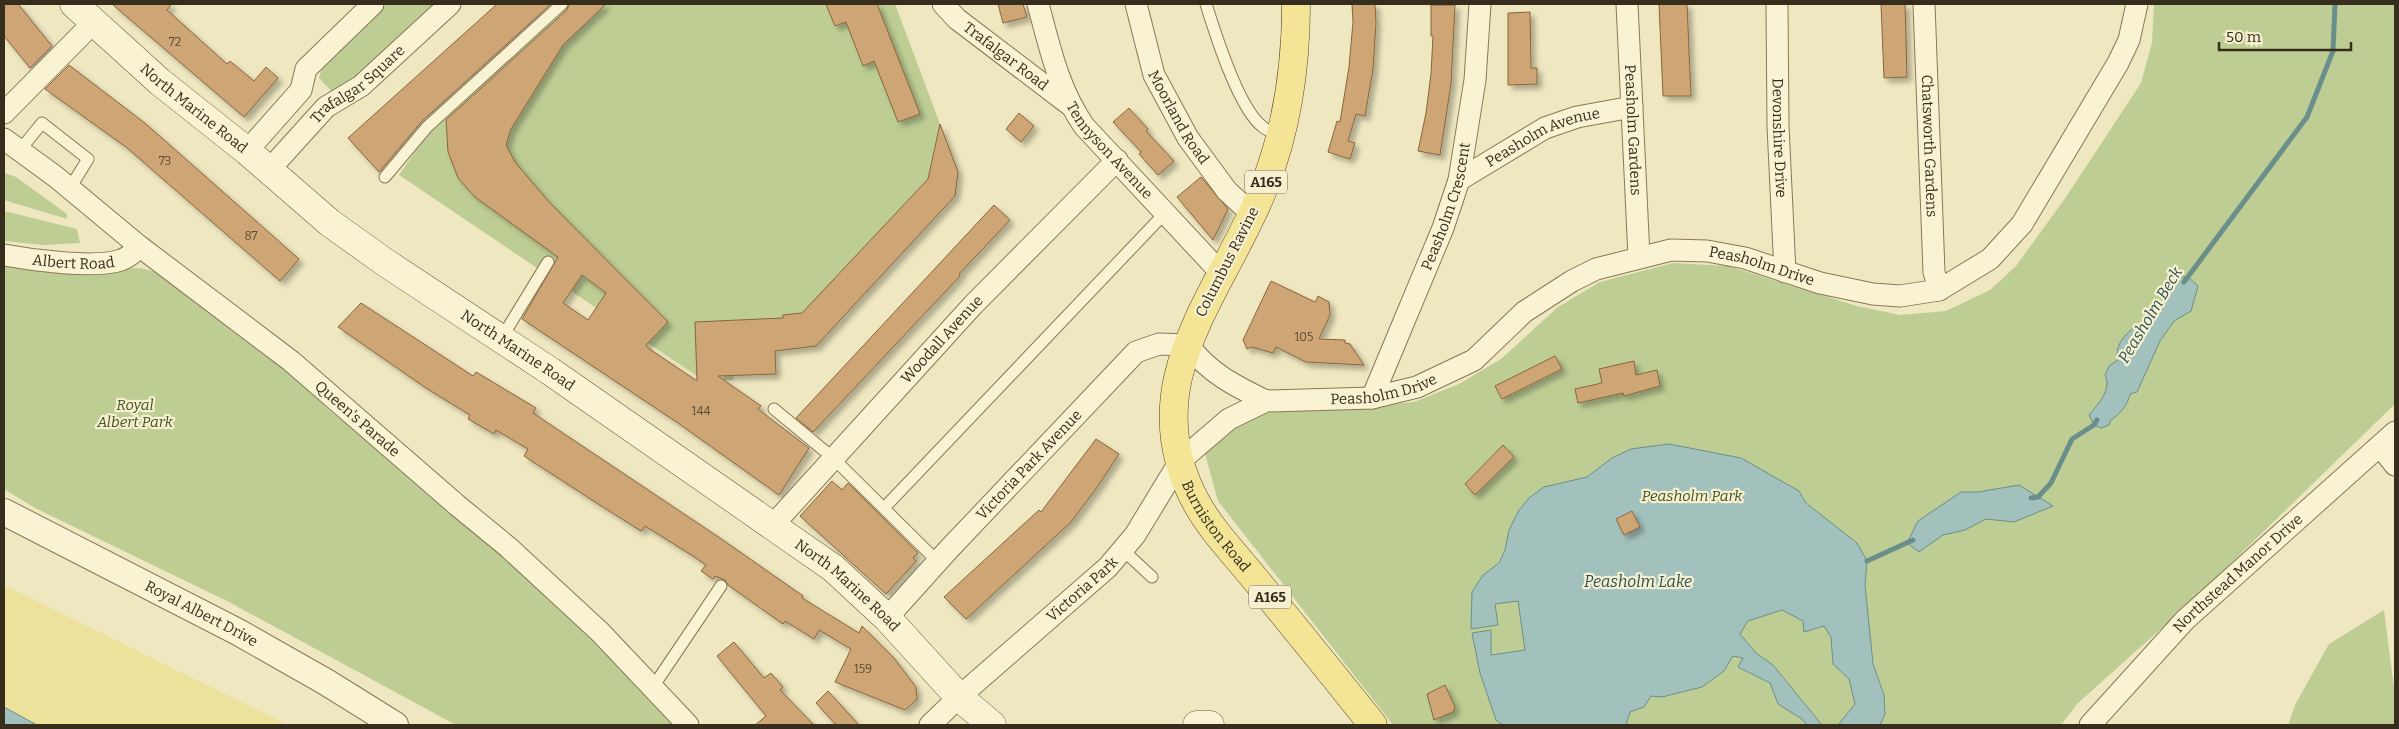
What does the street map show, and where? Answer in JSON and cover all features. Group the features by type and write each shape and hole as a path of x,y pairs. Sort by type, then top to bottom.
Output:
{"main road":[{"name":"North Marine Road","path":"74,4 160,82 248,152 330,224 773,525 833,568 887,618 959,697 992,725"},
{"name":"Columbus Ravine","path":"1188,345 1200,312 1222,274 1264,188 1281,135 1294,66 1296,4"},
{"name":"Burniston Road","path":"1188,345 1176,383 1174,422 1180,461 1196,502 1208,521 1373,725"},
{"path":"1197,725 1210,725"}],"street":[{"name":"Trafalgar Square","path":"248,152 301,90 306,69 373,4"},
{"name":"Trafalgar Square","path":"269,170 326,107 336,99 361,86 450,4"},
{"name":"Trafalgar Road","path":"943,4 957,19 1072,106"},
{"name":"Tennyson Avenue","path":"1038,4 1055,66 1068,101 1084,126 1222,274"},
{"name":"Moorland Road","path":"1136,4 1154,75 1188,138 1227,191 1252,214"},
{"name":"Peasholm Crescent","path":"1372,398 1443,228 1459,180 1475,80 1480,4"},
{"name":"Peasholm Gardens","path":"1627,4 1639,257"},
{"name":"Devonshire Drive","path":"1778,4 1778,126 1785,272"},
{"name":"Chatsworth Gardens","path":"1924,4 1934,272 1939,290"},
{"name":"Peasholm Drive","path":"1180,461 1229,418 1266,401 1372,398 1417,387 1458,369 1490,346 1524,312 1572,281 1596,269 1639,257 1671,250 1707,251 1745,258 1820,282 1873,294 1900,296 1939,290 1990,259 2022,224 2118,63 2129,40 2137,4"},
{"path":"4,114 93,23"},
{"name":"Peasholm Avenue","path":"1459,180 1546,128 1576,117 1632,107"},
{"name":"Queen's Parade","path":"12,145 70,188 139,246 292,361 458,506 508,547 600,632 688,725"},
{"name":"Woodall Avenue","path":"773,525 832,457 973,305 1117,160"},
{"name":"Albert Road","path":"4,255 72,263 118,261 133,254 139,246"},
{"name":"Victoria Park Avenue","path":"887,618 937,561 1136,352 1159,344 1188,345"},
{"name":"Peasholm Drive","path":"1188,345 1196,357 1218,377 1266,401"},
{"path":"2388,439 2395,465"},
{"name":"Northstead Manor Drive","path":"2093,724 2184,620 2388,439"},
{"name":"Victoria Park","path":"959,697 1079,595 1124,550 1180,461"},
{"name":"Royal Albert Drive","path":"4,512 238,632 326,682 394,725"},
{"path":"930,725 959,697"}],"lane":[{"path":"385,177 427,127 562,4"},
{"path":"1206,4 1218,41 1249,111 1262,127 1281,135"},
{"path":"12,145 42,123 88,159 70,188"},
{"path":"885,507 1166,212"},
{"path":"501,339 548,262"},
{"path":"774,409 832,457 885,507 937,561"},
{"path":"1124,550 1152,577"},
{"path":"653,687 721,586"}],"green space":[{"path":"387,4 437,4 357,81 332,92 319,78 323,65"},
{"path":"567,4 895,4 958,172 955,196 816,346 775,351 776,374 734,375 733,380 724,380 724,375 697,376 399,175 435,123"},
{"name":"Peasholm Park","path":"2154,4 2395,4 2395,404 2193,600 2077,704 2061,725 1393,725 1218,501 1204,450 1258,409 1344,409 1414,402 1459,384 1501,359 1558,307 1600,282 1673,263 1728,266 1857,306 1900,315 1946,311 1990,290 2016,266 2066,197 2141,83 2152,43"},
{"path":"4,173 16,177 67,214 67,219 4,200"},
{"path":"4,211 77,229 80,243 43,245 4,241"},
{"name":"Royal Albert Park","path":"4,263 72,271 141,268 156,272 259,342 330,411 457,508 682,725 456,725 229,602 35,508 4,489"},
{"path":"2384,610 2395,696 2395,725 2288,725 2296,703 2329,644"}],"sand":[{"path":"4,585 288,725 37,725 4,707"}],"water":[{"path":"2187,276 2198,286 2191,311 2174,321 2160,341 2137,392 2130,394 2125,405 2111,420 2109,425 2101,428 2094,425 2089,415 2105,391 2107,381 2105,375 2109,366 2118,360 2117,351 2120,343 2139,324 2163,309 2164,283"},
{"name":"Peasholm Lake","path":"1669,444 1741,458 1799,491 1806,503 1857,543 1867,561 1865,585 1873,664 1884,695 1885,714 1880,725 1838,725 1855,704 1849,679 1833,664 1831,637 1824,626 1804,632 1803,621 1782,610 1748,621 1740,634 1756,653 1773,665 1822,725 1807,725 1802,719 1778,704 1770,683 1738,667 1743,658 1733,656 1724,671 1702,687 1662,697 1651,696 1644,707 1630,712 1626,725 1503,725 1496,720 1480,673 1472,633 1491,630 1491,655 1525,650 1518,601 1495,604 1498,625 1471,629 1472,592 1483,575 1499,563 1505,550 1509,530 1519,510 1529,498 1544,487 1587,477 1612,458 1631,449"},
{"path":"2019,485 2053,506 2014,522 1986,519 1965,530 1943,535 1919,552 1907,543 1918,521 1961,492 1978,492"},
{"path":"4,707 37,725 4,725"}],"building":[{"path":"4,4 18,4 52,46 30,68 4,36"},
{"path":"112,4 172,4 167,10 227,64 230,61 254,81 266,67 278,78 244,117"},
{"path":"497,4 551,4 422,121 379,172 348,138"},
{"path":"569,4 606,4 563,45 511,129 506,145 515,162 549,202 668,322 646,345 648,348 697,381 695,322 783,318 783,315 802,313 928,179 940,124 958,172 955,196 816,346 775,351 776,374 718,376 761,406 758,409 809,448 779,495 678,423 522,319 558,257 475,197 458,178 448,152 446,120 567,10","holes":["582,275 606,293 588,320 563,303"]},
{"path":"826,4 877,4 920,114 898,122 874,61 863,66 846,22 835,26"},
{"path":"998,4 1023,4 1027,17 1003,23"},
{"path":"1352,4 1375,4 1376,23 1373,69 1365,116 1356,114 1348,141 1355,143 1350,159 1328,152 1337,121 1340,122 1349,67 1353,22"},
{"path":"1659,4 1687,4 1691,96 1663,96"},
{"path":"1881,4 1905,4 1907,77 1884,78"},
{"path":"1431,5 1455,5 1451,84 1440,155 1418,151 1426,113 1431,74 1433,36 1431,36"},
{"path":"1530,12 1531,68 1537,68 1537,84 1508,85 1508,13"},
{"path":"69,65 146,124 299,259 280,281 126,147 45,89"},
{"path":"1129,108 1148,129 1146,131 1174,161 1158,175 1139,154 1141,152 1113,122"},
{"path":"1019,113 1034,126 1021,142 1006,129"},
{"path":"1201,177 1228,209 1213,240 1177,197"},
{"path":"994,205 1010,220 959,274 960,276 813,432 796,418"},
{"path":"1271,281 1315,302 1318,296 1329,302 1330,315 1319,339 1345,340 1345,343 1350,344 1364,365 1306,362 1276,347 1273,353 1252,347 1247,349 1243,340"},
{"path":"361,303 473,376 476,372 536,408 533,413 723,540 803,596 802,598 859,633 862,626 894,658 916,687 917,699 905,710 835,682 851,649 819,630 814,639 785,621 783,624 728,585 725,580 715,576 713,579 701,571 706,565 693,556 645,526 641,531 592,500 524,456 528,449 496,430 494,434 468,419 470,415 426,388 338,327"},
{"path":"1555,356 1562,369 1502,399 1495,386"},
{"path":"1634,361 1636,375 1657,370 1660,386 1624,396 1623,393 1578,403 1575,389 1602,383 1599,369"},
{"path":"1096,439 1119,454 1098,486 1071,522 966,619 944,597 1039,510 1041,512"},
{"path":"1503,445 1514,457 1475,495 1465,484"},
{"path":"832,481 842,490 848,483 918,553 913,558 916,561 886,594 800,516"},
{"path":"1632,511 1640,527 1624,535 1616,519"},
{"path":"734,642 764,678 771,673 783,687 780,690 814,725 755,725 766,716 717,656"},
{"path":"1445,685 1455,707 1453,712 1434,720 1427,694"},
{"path":"828,691 859,725 836,725 816,703"}],"waterway":[{"name":"Peasholm Beck","path":"2184,282 2307,117 2333,51 2335,4"},
{"name":"Peasholm Beck","path":"2031,498 2038,497 2051,483 2072,439 2094,425 2097,420"},
{"name":"Peasholm Beck","path":"1867,561 1913,540"}]}
